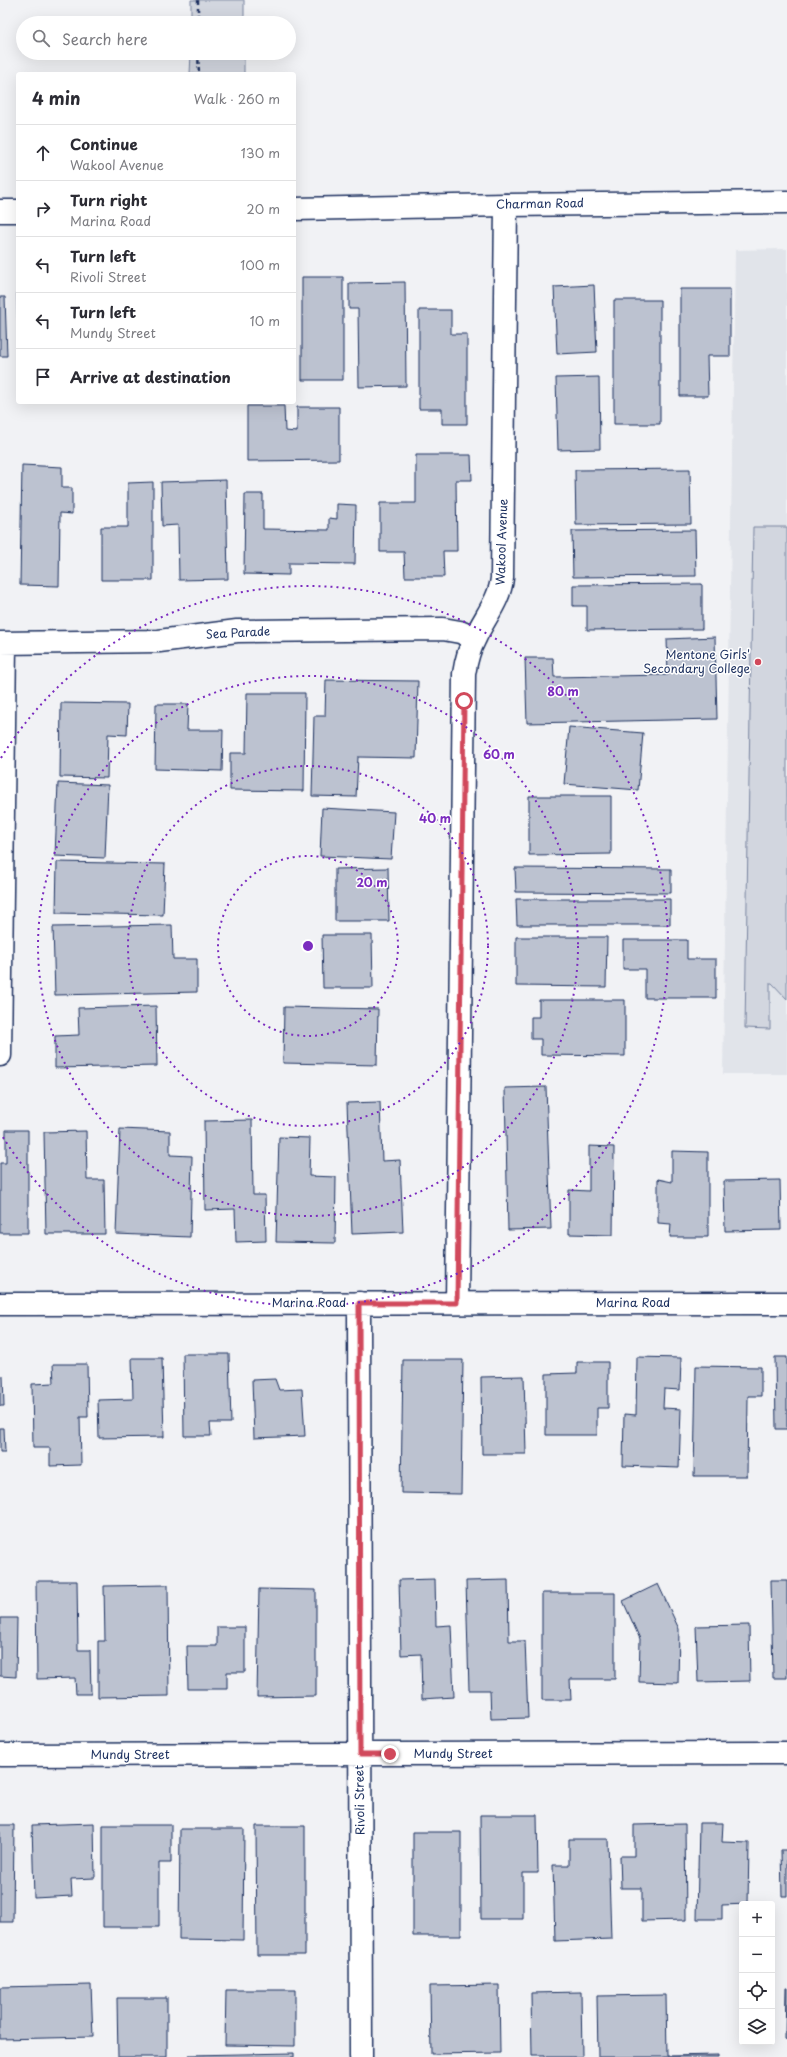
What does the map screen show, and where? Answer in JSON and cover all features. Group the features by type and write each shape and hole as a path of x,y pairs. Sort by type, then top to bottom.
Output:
{"street":[{"name":"Charman Road","path":"296,209 506,204 787,202"},
{"name":"Wakool Avenue","path":"457,1303 464,695 467,657 474,638 498,596 502,578 506,204"},
{"path":"0,211 16,211"},
{"name":"Sea Parade","path":"2,643 159,641 237,631 403,629 443,629 460,632 474,638"},
{"path":"0,1054 2,643"},
{"name":"Rivoli Street","path":"359,1303 361,2057"},
{"name":"Marina Road","path":"0,1304 787,1303"},
{"name":"Mundy Street","path":"0,1755 787,1753"}],"path":[{"path":"198,0 198,16"},
{"path":"198,60 198,72"}],"shaded area":[{"path":"191,0 244,0 244,16 191,16"},
{"path":"191,60 244,60 244,72 190,72"},
{"name":"Mentone Girls' Secondary College","path":"787,249 787,1074 723,1074 735,250"},
{"path":"753,527 787,527 787,999 772,983 770,983 770,1029 745,1028"}],"building":[{"path":"302,277 343,277 343,380 302,380"},
{"path":"405,282 406,386 359,387 358,309 349,309 349,283"},
{"path":"594,285 597,352 557,354 554,287"},
{"path":"680,289 730,289 730,356 707,356 708,396 680,396"},
{"path":"0,297 5,297 7,356 0,356"},
{"path":"614,300 660,300 660,424 614,424"},
{"path":"419,310 451,310 451,334 467,334 467,424 442,424 442,409 419,409"},
{"path":"599,377 600,449 558,450 556,378"},
{"path":"247,406 284,406 285,431 297,432 297,407 339,407 339,460 247,461"},
{"path":"416,455 471,455 472,480 456,480 457,551 443,551 444,577 405,577 404,552 380,552 380,503 416,503"},
{"path":"22,465 62,467 62,488 72,488 72,514 60,513 59,586 20,585"},
{"path":"690,469 691,524 576,525 575,470"},
{"path":"226,480 228,579 179,580 178,525 162,526 161,482"},
{"path":"153,482 153,580 101,580 101,527 128,527 128,483"},
{"path":"245,494 263,494 263,529 329,530 329,518 337,519 337,504 356,505 355,564 289,563 289,575 244,574"},
{"path":"695,530 696,576 573,577 572,531"},
{"path":"702,584 702,629 587,630 587,606 573,606 573,585"},
{"path":"715,637 717,719 527,723 525,658 553,658 554,677 668,675 667,639"},
{"path":"326,680 418,681 416,758 358,757 356,797 312,796 314,716 325,716"},
{"path":"247,693 305,693 304,791 230,790 230,753 246,753"},
{"path":"61,703 128,704 127,735 108,734 107,778 60,777"},
{"path":"156,704 188,704 187,730 223,730 222,771 155,769"},
{"path":"569,727 643,733 638,790 564,784"},
{"path":"58,783 108,785 105,858 55,856"},
{"path":"529,796 611,796 611,854 529,855"},
{"path":"322,808 394,812 391,859 320,856"},
{"path":"57,862 165,864 163,915 56,913"},
{"path":"388,868 389,921 335,921 335,869"},
{"path":"515,868 671,869 671,893 516,892"},
{"path":"516,899 670,899 670,925 517,925"},
{"path":"172,925 173,959 197,959 197,992 55,995 53,927"},
{"path":"322,935 372,935 373,988 323,988"},
{"path":"516,937 607,937 606,987 516,986"},
{"path":"623,940 687,940 687,959 716,959 716,998 645,998 645,969 623,969"},
{"path":"539,1000 625,1000 625,1056 541,1055 541,1039 531,1039 531,1017 539,1017"},
{"path":"156,1006 157,1066 55,1068 55,1036 79,1035 78,1008"},
{"path":"284,1007 378,1009 377,1065 283,1063"},
{"path":"546,1087 551,1229 508,1230 505,1088"},
{"path":"380,1102 382,1161 400,1160 403,1232 352,1234 347,1103"},
{"path":"252,1120 253,1195 265,1195 266,1241 236,1242 235,1209 205,1210 204,1121"},
{"path":"120,1129 170,1131 170,1155 192,1156 190,1237 116,1234"},
{"path":"6,1130 28,1130 28,1233 0,1233 0,1163 6,1163"},
{"path":"86,1131 87,1180 104,1180 105,1234 46,1234 44,1132"},
{"path":"279,1137 310,1138 309,1176 336,1177 335,1243 276,1242"},
{"path":"589,1146 614,1147 613,1235 569,1234 569,1190 589,1191"},
{"path":"672,1151 708,1152 708,1237 670,1237 671,1224 658,1223 658,1179 672,1182"},
{"path":"780,1180 781,1230 725,1231 724,1181"},
{"path":"183,1354 229,1354 231,1423 210,1423 211,1436 184,1436"},
{"path":"637,1357 681,1358 680,1390 664,1389 663,1408 681,1409 679,1468 623,1466 624,1414 636,1415"},
{"path":"775,1357 787,1357 787,1429 776,1429"},
{"path":"132,1358 162,1358 164,1437 99,1438 98,1400 133,1399"},
{"path":"403,1360 463,1360 461,1494 401,1493"},
{"path":"577,1362 608,1362 608,1408 597,1408 597,1435 546,1435 546,1374 577,1373"},
{"path":"53,1364 87,1364 88,1417 80,1417 81,1465 50,1466 50,1448 33,1448 32,1384 54,1383"},
{"path":"696,1366 761,1367 761,1396 748,1396 747,1476 694,1476"},
{"path":"0,1376 3,1376 4,1406 0,1406"},
{"path":"524,1376 526,1454 482,1454 481,1377"},
{"path":"275,1379 279,1390 302,1389 305,1436 254,1438 252,1380"},
{"path":"0,1428 4,1428 5,1452 0,1452"},
{"path":"435,1579 436,1626 451,1625 454,1697 422,1699 421,1654 401,1655 399,1580"},
{"path":"508,1580 509,1641 525,1641 528,1718 491,1719 490,1690 469,1690 466,1581"},
{"path":"771,1580 787,1580 787,1678 773,1678"},
{"path":"36,1581 77,1581 78,1650 90,1650 91,1694 76,1694 75,1678 37,1679"},
{"path":"658,1584 679,1629 678,1683 639,1682 640,1639 623,1601"},
{"path":"168,1585 169,1696 98,1697 98,1641 105,1641 104,1586"},
{"path":"259,1589 316,1590 316,1696 257,1697"},
{"path":"542,1593 615,1593 615,1679 570,1679 571,1700 542,1700"},
{"path":"0,1618 17,1618 16,1677 0,1676"},
{"path":"749,1625 750,1681 698,1682 696,1626"},
{"path":"217,1627 245,1627 245,1672 227,1672 227,1689 188,1689 187,1646 217,1646"},
{"path":"480,1815 537,1815 538,1873 523,1873 523,1919 481,1919"},
{"path":"94,1823 95,1878 71,1879 72,1896 34,1898 32,1825"},
{"path":"699,1823 723,1823 722,1842 749,1843 748,1901 739,1901 739,1904 722,1905 722,1919 697,1919"},
{"path":"685,1824 686,1920 642,1921 642,1888 621,1888 620,1856 634,1856 634,1825"},
{"path":"0,1825 14,1825 13,1922 0,1922"},
{"path":"103,1825 171,1825 171,1863 159,1863 159,1927 103,1927"},
{"path":"256,1826 305,1826 305,1955 257,1955"},
{"path":"180,1829 244,1829 243,1940 179,1939"},
{"path":"413,1832 461,1832 461,1936 413,1936"},
{"path":"569,1839 608,1839 611,1939 555,1941 553,1865 569,1865"},
{"path":"781,1850 787,1850 787,1896 782,1896"},
{"path":"91,1985 93,2037 0,2039 0,1987"},
{"path":"499,1985 500,2053 431,2054 430,1986"},
{"path":"787,1988 787,2040 785,2039"},
{"path":"226,1990 295,1990 295,2046 225,2045"},
{"path":"581,1992 582,2057 545,2057 545,2055 532,2055 531,1993"},
{"path":"666,1995 667,2056 718,2055 718,2057 598,2057 597,1996"},
{"path":"117,1998 167,1998 167,2057 118,2057"},
{"path":"294,2053 294,2057 190,2057 189,2055"}],"place":[{"name":"Mentone Girls' Secondary College","path":"758,662"}],"route":[{"path":"390,1754 360,1754 359,1303 457,1303 464,701"}]}
